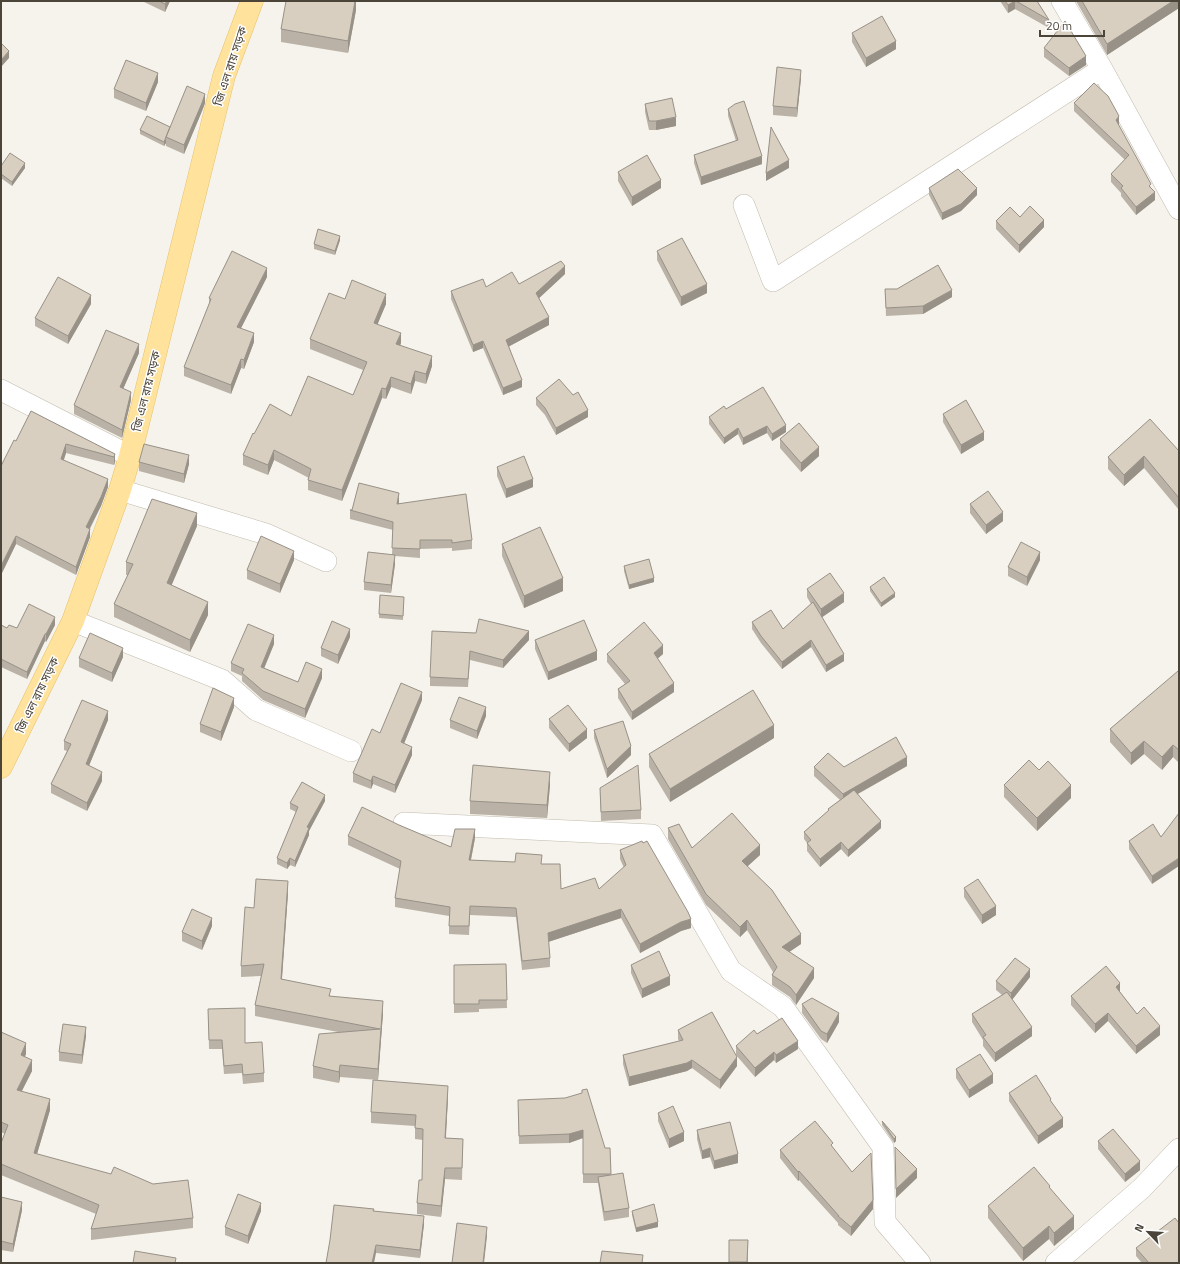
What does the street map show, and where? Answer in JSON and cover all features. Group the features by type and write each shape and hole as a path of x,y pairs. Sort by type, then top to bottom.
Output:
{"main road":[{"name":"জি এল রায় সড়ক","path":"1,767 73,620 120,490 130,456 224,76 252,1"}],"street":[{"path":"1062,1 1102,69 1179,209"},
{"path":"744,205 773,281 1102,69"},
{"path":"1,390 130,456"},
{"path":"120,490 266,534 326,561"},
{"path":"73,620 222,680 256,710 351,751"},
{"path":"404,823 652,836 731,971 783,1007 883,1147 884,1222 920,1263"},
{"path":"1056,1263 1142,1188 1179,1149"}],"building":[{"path":"159,1 167,1 165,4"},
{"path":"286,1 355,1 348,41 281,29"},
{"path":"1005,1 1015,1 1008,5"},
{"path":"1016,1 1037,1 1049,20"},
{"path":"1082,1 1173,1 1107,44"},
{"path":"882,16 896,41 866,58 852,33"},
{"path":"1065,21 1086,56 1069,68 1044,48"},
{"path":"1,43 9,51 1,60"},
{"path":"126,60 158,73 146,103 114,89"},
{"path":"777,67 801,70 797,108 773,106"},
{"path":"1094,83 1108,96 1119,116 1116,120 1151,184 1149,186 1155,192 1136,207 1121,188 1123,186 1111,174 1129,155 1074,103"},
{"path":"187,86 205,94 184,145 166,137"},
{"path":"672,98 676,117 649,121 645,104"},
{"path":"744,101 762,156 701,177 694,155 738,140 728,109 735,104"},
{"path":"147,116 170,127 164,142 140,130"},
{"path":"771,127 789,160 766,173"},
{"path":"10,153 25,163 12,182 1,174 1,166"},
{"path":"647,155 661,180 632,197 618,172"},
{"path":"958,169 977,188 961,204 942,213 929,188"},
{"path":"1030,206 1044,220 1019,245 996,221 1010,207 1020,217"},
{"path":"318,229 340,236 335,251 314,244"},
{"path":"682,238 707,284 681,297 657,251"},
{"path":"232,251 267,268 237,327 254,333 244,360 241,359 231,385 184,367 211,299 209,298"},
{"path":"561,261 565,266 536,293 549,317 506,340 522,380 503,388 483,341 473,345 451,291 483,279 486,287 512,272 519,284"},
{"path":"938,265 952,290 923,306 886,308 885,289 897,289"},
{"path":"58,277 91,295 68,336 35,318"},
{"path":"352,280 386,294 374,323 401,333 396,344 432,356 426,374 415,371 411,384 391,377 386,389 382,388 342,490 308,480 311,469 274,450 268,465 243,455 253,433 254,434 270,404 291,416 308,376 353,395 367,362 310,339 329,293 345,299"},
{"path":"106,330 139,344 120,387 131,392 122,430 74,405"},
{"path":"559,379 573,395 578,392 588,410 556,428 545,408 536,398"},
{"path":"763,387 786,425 772,434 767,426 743,438 738,428 724,438 709,417 724,406 726,409"},
{"path":"966,400 984,432 961,445 943,414"},
{"path":"31,411 115,454 114,457 66,444 61,459 108,479 86,527 90,529 76,567 16,536 1,566 1,466"},
{"path":"1150,419 1179,451 1179,498 1144,456 1124,475 1108,457"},
{"path":"799,423 819,447 801,463 780,439"},
{"path":"144,444 189,455 184,474 139,462"},
{"path":"524,456 533,479 506,489 497,467"},
{"path":"359,483 399,493 397,504 466,494 472,540 452,543 452,540 420,540 420,549 392,548 393,522 350,510 352,510"},
{"path":"988,491 1003,512 986,525 970,504"},
{"path":"152,499 197,513 167,583 208,602 190,640 114,604 133,564 126,562"},
{"path":"540,527 563,578 524,596 502,544"},
{"path":"261,536 294,551 280,584 247,570"},
{"path":"1021,542 1040,552 1027,577 1008,567"},
{"path":"368,552 395,555 391,585 364,582"},
{"path":"649,559 654,578 629,585 624,566"},
{"path":"830,573 844,593 821,609 807,589"},
{"path":"884,577 895,593 881,603 870,587"},
{"path":"380,595 404,597 403,616 379,614"},
{"path":"813,602 844,654 826,665 811,640 782,662 752,622 771,610 783,629"},
{"path":"29,604 55,617 27,672 1,659 1,625 7,628 9,625 17,628"},
{"path":"479,619 529,631 503,660 470,651 468,679 430,677 432,631 476,633"},
{"path":"584,620 597,651 548,672 535,640"},
{"path":"332,621 350,629 338,655 321,648"},
{"path":"644,622 663,645 654,653 674,683 632,712 618,689 630,681 607,654"},
{"path":"248,624 274,635 261,667 298,682 306,662 322,669 305,709 263,691 242,673 244,669 231,663"},
{"path":"90,633 123,648 112,673 79,658"},
{"path":"1178,671 1179,750 1173,745 1162,757 1144,741 1131,753 1110,729"},
{"path":"401,683 422,692 401,742 412,747 395,785 373,776 371,781 353,773 372,729 380,733"},
{"path":"213,688 234,698 221,732 200,724"},
{"path":"753,690 774,725 670,789 649,754"},
{"path":"459,697 486,707 477,731 450,720"},
{"path":"82,700 108,711 86,764 102,772 87,803 51,784 71,744 64,741"},
{"path":"568,705 587,729 569,744 549,719"},
{"path":"623,721 631,746 607,769 594,730"},
{"path":"896,737 907,757 843,794 814,767 828,753 844,767"},
{"path":"1029,760 1039,770 1048,761 1071,785 1037,818 1004,785"},
{"path":"473,765 550,772 547,805 470,801"},
{"path":"638,765 641,810 601,812 600,788"},
{"path":"302,782 325,795 307,827 309,828 295,861 290,858 287,863 277,858 298,807 290,803"},
{"path":"854,790 881,821 848,850 841,842 820,859 807,843 811,840 804,832 829,810 828,809"},
{"path":"362,807 399,825 451,847 455,829 475,829 469,860 515,862 516,853 542,855 541,864 560,864 561,889 595,878 599,889 626,865 620,850 642,841 643,843 647,841 691,919 681,922 640,944 621,909 548,933 550,958 522,961 516,908 470,906 469,926 449,926 450,907 395,898 401,861 348,836"},
{"path":"732,813 760,845 742,861 772,890 801,934 782,947 814,968 796,995 790,987 772,975 777,967 747,920 740,927 706,894 668,828 679,824 692,848"},
{"path":"1179,813 1179,858 1152,876 1129,841 1153,824 1161,837"},
{"path":"256,879 288,881 281,979 331,989 329,996 383,1001 378,1069 340,1065 339,1072 313,1066 319,1034 380,1029 255,1005 264,964 241,966 245,907 254,908"},
{"path":"978,879 996,906 982,915 964,888"},
{"path":"192,909 212,918 202,941 182,932"},
{"path":"659,951 670,976 642,989 631,965"},
{"path":"1015,958 1030,969 1011,993 996,981"},
{"path":"506,964 507,1000 479,1000 479,1004 454,1004 454,965"},
{"path":"1106,966 1120,983 1116,987 1137,1014 1144,1007 1160,1026 1136,1046 1108,1013 1095,1024 1071,996"},
{"path":"1007,992 1032,1027 995,1053 983,1037 986,1035 972,1014"},
{"path":"812,998 839,1013 827,1034 821,1031 802,1004"},
{"path":"245,1008 245,1043 262,1042 264,1073 243,1075 242,1064 224,1066 222,1040 209,1040 208,1009"},
{"path":"712,1012 737,1057 720,1080 692,1060 687,1063 629,1077 623,1055 683,1040 678,1030"},
{"path":"782,1018 798,1041 776,1055 774,1052 755,1068 736,1046 754,1030 757,1034"},
{"path":"63,1024 86,1027 82,1055 59,1052"},
{"path":"1,1032 26,1043 21,1055 32,1060 17,1090 50,1099 34,1153 111,1174 114,1167 153,1184 188,1180 193,1218 91,1229 99,1205 1,1164 1,1143 8,1125 1,1122"},
{"path":"980,1054 993,1074 969,1090 956,1069"},
{"path":"1036,1075 1051,1099 1050,1100 1063,1118 1038,1136 1009,1093"},
{"path":"373,1080 448,1086 445,1138 463,1139 462,1168 445,1168 441,1206 417,1203 419,1180 422,1180 423,1129 415,1128 416,1115 371,1112"},
{"path":"587,1089 605,1148 610,1148 611,1174 583,1174 583,1130 569,1134 519,1136 518,1100 565,1098 582,1093 582,1090"},
{"path":"673,1106 684,1132 669,1139 658,1113"},
{"path":"815,1121 833,1143 831,1145 852,1172 871,1153 873,1200 851,1227 838,1216 780,1150"},
{"path":"882,1121 896,1137 894,1139"},
{"path":"730,1122 738,1154 714,1161 710,1148 702,1151 697,1130"},
{"path":"1113,1129 1140,1161 1125,1174 1098,1141"},
{"path":"895,1147 917,1169 896,1189"},
{"path":"1034,1167 1074,1216 1054,1233 1049,1226 1023,1248 988,1206"},
{"path":"623,1173 629,1208 604,1212 598,1177"},
{"path":"238,1194 261,1203 248,1236 225,1227"},
{"path":"1,1197 22,1202 13,1244 1,1241"},
{"path":"654,1204 658,1222 636,1228 632,1211"},
{"path":"334,1205 374,1209 373,1211 424,1216 420,1250 376,1245 372,1263 326,1263"},
{"path":"1175,1218 1179,1223 1179,1263 1149,1263 1136,1248"},
{"path":"457,1223 487,1227 483,1263 452,1263"},
{"path":"729,1240 748,1240 747,1262 729,1262"},
{"path":"135,1251 176,1258 175,1263 133,1263"},
{"path":"602,1251 643,1255 642,1263 600,1263"}]}
